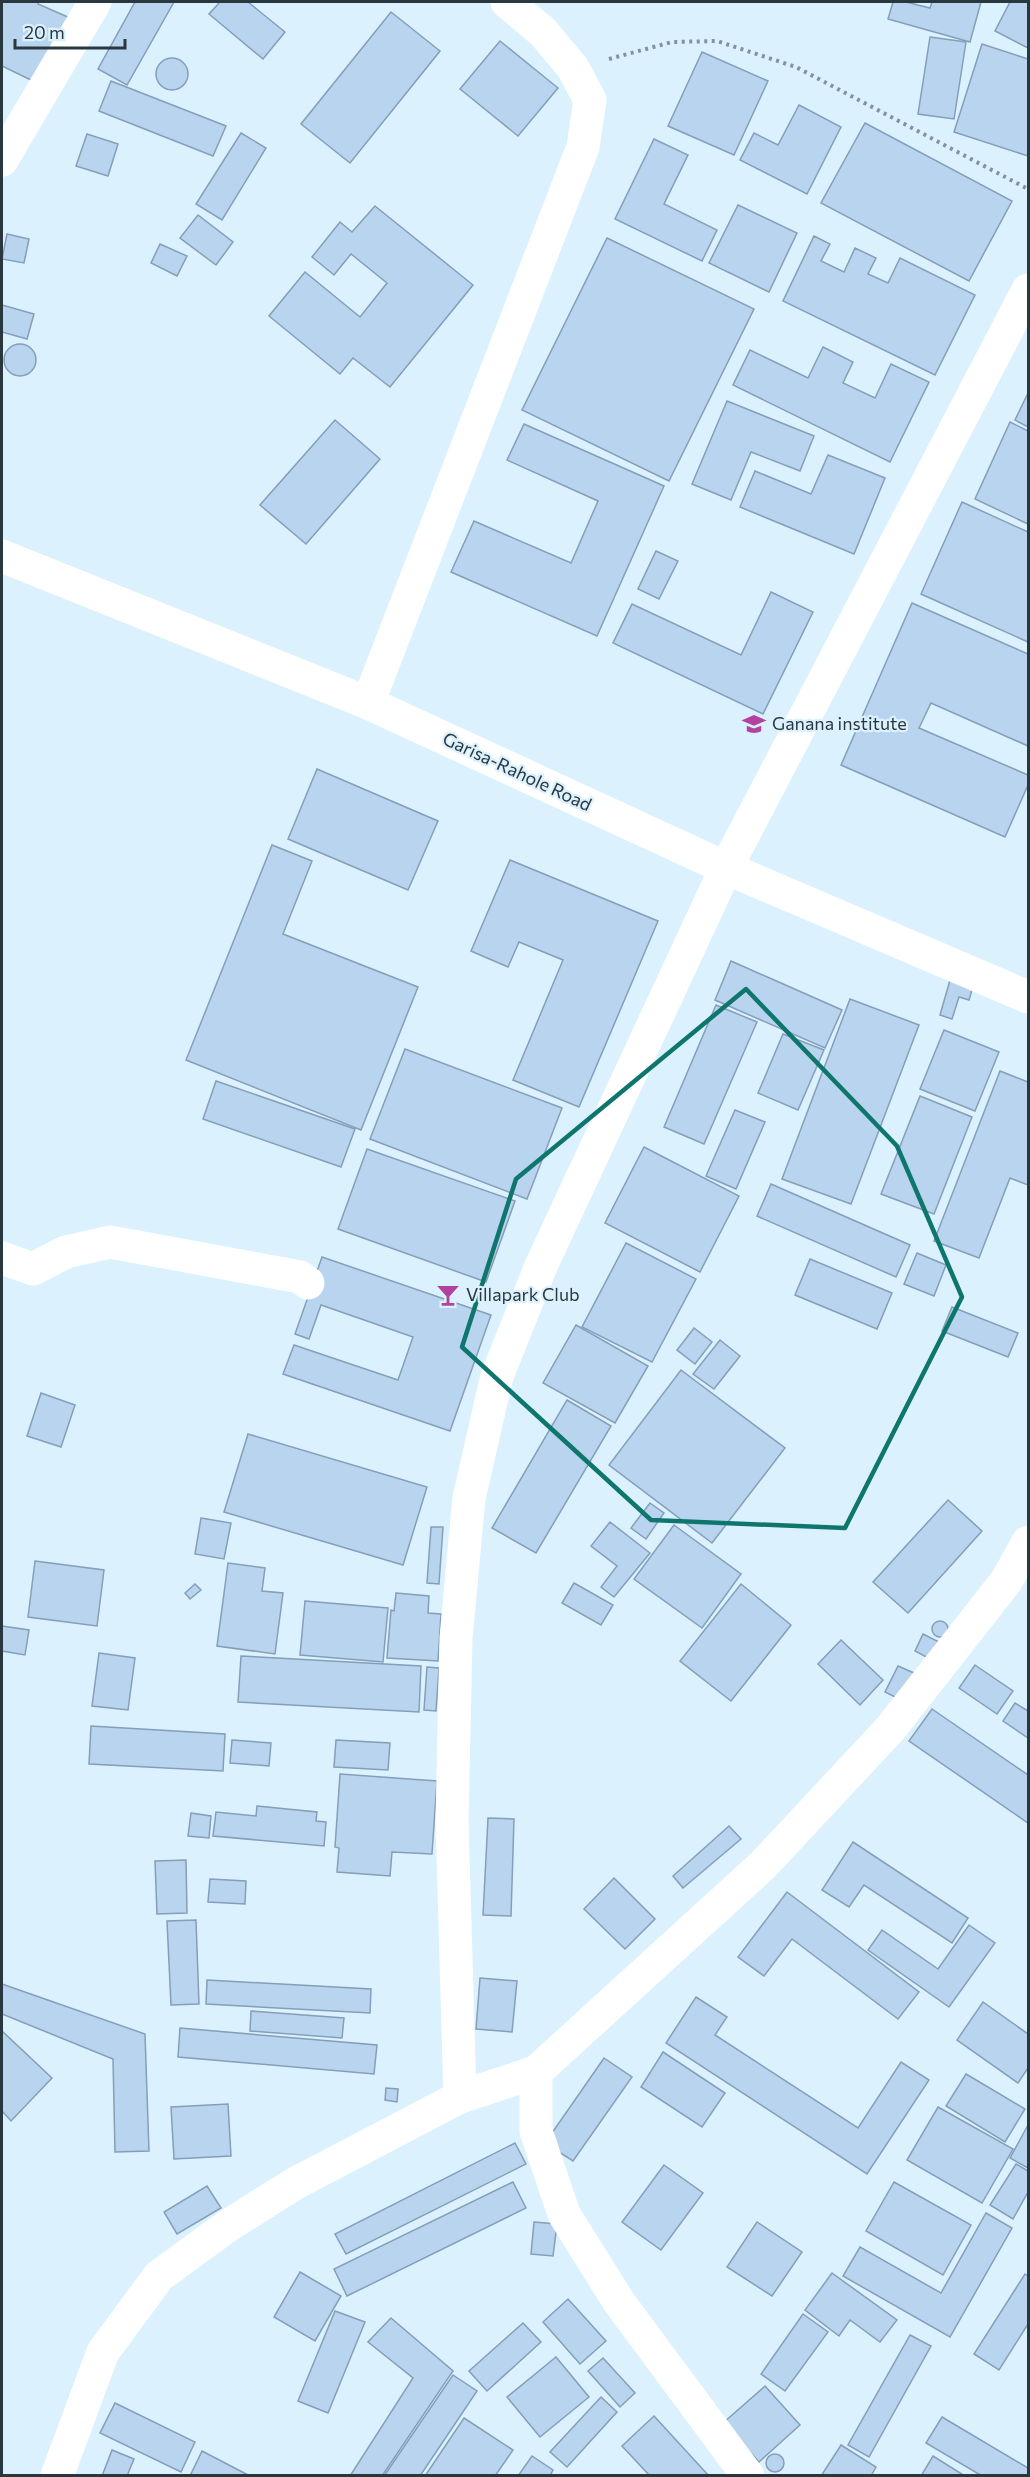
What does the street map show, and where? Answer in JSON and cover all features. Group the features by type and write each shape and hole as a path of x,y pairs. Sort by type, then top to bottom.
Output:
{"street":[{"path":"2,160 95,2"},
{"path":"368,703 583,147 590,100 573,68 543,32 507,2"},
{"path":"460,2097 452,1821 456,1638 469,1498 498,1376 541,1266 726,868 1029,290"},
{"name":"Garisa-Rahole Road","path":"2,556 368,703 726,868 1029,997"},
{"path":"2,1258 33,1269 66,1252 110,1242 300,1277 308,1283"},
{"path":"57,2475 103,2352 159,2276 229,2225 296,2183 460,2097 536,2072 763,1865 890,1729 1007,1580 1029,1542"},
{"path":"536,2072 536,2131 564,2214 620,2302 748,2475"}],"path":[{"path":"573,68 672,42 717,41 796,67 1029,189"}],"highlighted area":[{"path":"746,989 897,1146 962,1297 845,1528 651,1520 462,1347 516,1179"}],"building":[{"path":"2,2 39,2 38,4 70,18 39,84 2,66"},
{"path":"135,2 174,2 127,85 98,69"},
{"path":"220,2 248,2 285,32 263,59 209,14"},
{"path":"893,2 906,2 930,8 932,2 981,2 970,42 888,19"},
{"path":"1010,2 1028,2 1028,48 995,31"},
{"path":"391,12 440,51 350,163 301,124"},
{"path":"930,37 966,42 954,119 918,114"},
{"path":"500,41 558,88 518,136 460,89"},
{"path":"982,44 1028,59 1028,156 954,132"},
{"path":"702,52 768,81 734,155 668,126"},
{"path":"172,58 184,62 188,74 184,86 172,90 160,86 156,74 160,62"},
{"path":"111,81 226,126 213,156 99,111"},
{"path":"799,105 841,127 807,194 740,160 754,133 778,145"},
{"path":"865,123 1012,201 969,281 821,203"},
{"path":"241,133 266,148 222,220 196,204"},
{"path":"87,134 118,144 108,176 76,166"},
{"path":"654,139 688,155 664,204 717,230 702,261 615,219"},
{"path":"738,205 797,233 769,292 709,263"},
{"path":"375,206 473,285 390,387 353,358 340,374 269,316 305,272 360,317 387,283 351,254 334,275 312,257 340,222 352,232"},
{"path":"198,215 233,242 216,265 180,238"},
{"path":"7,234 29,239 24,263 2,259"},
{"path":"814,236 830,244 821,261 844,272 855,248 876,258 868,274 888,283 900,258 975,295 935,375 783,301"},
{"path":"607,238 754,309 669,481 522,410"},
{"path":"160,244 187,256 177,276 151,263"},
{"path":"2,305 34,314 27,339 2,332"},
{"path":"20,344 31,349 36,360 31,371 20,376 9,371 4,360 9,349"},
{"path":"823,347 853,362 843,383 875,398 891,364 929,382 890,462 733,385 750,350 808,378"},
{"path":"1028,393 1028,427 1015,420"},
{"path":"727,401 814,436 800,471 751,452 731,500 692,484"},
{"path":"335,420 380,459 306,544 260,505"},
{"path":"1010,422 1028,431 1028,524 975,499"},
{"path":"524,424 664,486 597,636 451,572 474,521 571,563 598,501 507,460"},
{"path":"828,455 885,478 854,554 740,507 755,471 811,494"},
{"path":"962,502 1028,532 1028,642 921,594"},
{"path":"656,551 678,561 659,599 638,589"},
{"path":"771,592 813,612 763,714 613,643 632,604 741,655"},
{"path":"912,603 1028,654 1028,746 931,703 919,728 1028,775 1028,785 1005,837 841,765"},
{"path":"317,769 438,821 408,890 288,839"},
{"path":"272,845 312,861 283,934 418,987 361,1130 186,1060"},
{"path":"510,860 658,921 579,1107 513,1080 563,960 519,942 508,967 471,951"},
{"path":"731,961 842,1010 825,1048 715,1000"},
{"path":"950,980 972,990 969,1000 959,997 952,1019 940,1015"},
{"path":"850,999 919,1025 851,1204 782,1179"},
{"path":"716,1005 757,1022 704,1144 664,1127"},
{"path":"944,1030 999,1052 975,1111 920,1089"},
{"path":"783,1034 824,1050 798,1110 758,1093"},
{"path":"405,1049 562,1108 527,1199 370,1139"},
{"path":"1000,1071 1028,1082 1028,1185 1010,1178 979,1258 934,1241"},
{"path":"216,1081 355,1129 341,1167 203,1119"},
{"path":"920,1096 972,1117 934,1214 881,1194"},
{"path":"735,1110 765,1122 736,1189 706,1176"},
{"path":"644,1147 739,1196 700,1272 605,1223"},
{"path":"367,1149 515,1201 486,1282 338,1229"},
{"path":"771,1184 910,1245 896,1277 757,1216"},
{"path":"626,1243 696,1279 652,1362 582,1327"},
{"path":"917,1253 946,1265 934,1296 904,1284"},
{"path":"322,1257 491,1315 450,1431 283,1374 294,1345 398,1380 413,1337 321,1305 309,1339 295,1334"},
{"path":"810,1259 892,1293 877,1329 795,1295"},
{"path":"952,1307 1018,1333 1008,1357 942,1331"},
{"path":"576,1325 648,1366 615,1423 543,1383"},
{"path":"694,1328 712,1342 695,1364 677,1350"},
{"path":"720,1340 740,1356 714,1389 693,1374"},
{"path":"681,1370 785,1448 712,1543 609,1465"},
{"path":"41,1393 75,1405 61,1447 27,1436"},
{"path":"567,1400 611,1426 536,1553 492,1528"},
{"path":"248,1434 427,1487 403,1565 224,1512"},
{"path":"948,1500 982,1531 908,1613 873,1582"},
{"path":"650,1503 664,1513 646,1539 631,1528"},
{"path":"201,1518 231,1523 224,1559 195,1554"},
{"path":"610,1522 650,1553 614,1597 601,1587 617,1566 591,1546"},
{"path":"674,1525 741,1574 702,1628 634,1579"},
{"path":"431,1527 443,1527 439,1584 427,1583"},
{"path":"35,1561 104,1570 97,1626 28,1617"},
{"path":"228,1563 265,1568 262,1591 283,1593 275,1654 217,1646"},
{"path":"574,1583 613,1605 601,1625 562,1603"},
{"path":"195,1584 201,1590 190,1599 185,1593"},
{"path":"741,1584 791,1625 731,1701 680,1661"},
{"path":"396,1593 429,1596 428,1613 441,1614 438,1661 387,1658 391,1610 394,1611"},
{"path":"305,1601 388,1608 383,1662 300,1655"},
{"path":"940,1621 948,1629 940,1637 932,1629"},
{"path":"2,1626 29,1630 25,1655 2,1651"},
{"path":"923,1634 939,1642 930,1659 915,1651"},
{"path":"841,1640 883,1680 860,1705 818,1664"},
{"path":"99,1653 135,1658 128,1710 92,1706"},
{"path":"241,1656 421,1666 419,1712 238,1702"},
{"path":"975,1665 1013,1691 997,1714 959,1688"},
{"path":"898,1666 914,1673 901,1700 885,1692"},
{"path":"427,1667 439,1668 436,1711 424,1710"},
{"path":"1015,1703 1028,1711 1028,1738 1003,1721"},
{"path":"932,1709 1028,1775 1028,1823 909,1741"},
{"path":"91,1726 225,1734 223,1771 89,1764"},
{"path":"232,1740 271,1743 269,1766 230,1763"},
{"path":"336,1740 390,1743 388,1770 334,1767"},
{"path":"340,1774 437,1781 432,1854 392,1852 390,1876 337,1872 339,1848 335,1847"},
{"path":"257,1806 317,1812 316,1821 326,1822 324,1846 213,1836 216,1812 256,1816"},
{"path":"191,1813 211,1816 209,1838 188,1836"},
{"path":"488,1818 514,1819 511,1916 483,1915"},
{"path":"729,1826 741,1839 683,1888 673,1876"},
{"path":"853,1842 968,1918 952,1943 864,1885 849,1907 822,1890"},
{"path":"186,1860 187,1913 157,1914 155,1861"},
{"path":"614,1878 655,1919 625,1949 584,1909"},
{"path":"210,1879 246,1881 245,1904 208,1902"},
{"path":"787,1892 919,1992 898,2019 792,1939 764,1976 738,1957"},
{"path":"196,1920 199,2004 171,2005 167,1921"},
{"path":"969,1925 995,1943 949,2007 868,1950 882,1930 938,1969"},
{"path":"480,1978 517,1981 512,2032 476,2029"},
{"path":"207,1980 371,1989 370,2013 206,2004"},
{"path":"2,1984 145,2034 149,2151 115,2152 113,2059 2,2014"},
{"path":"696,1997 727,2017 715,2035 858,2128 901,2062 929,2080 867,2174 666,2043"},
{"path":"983,2002 1028,2034 1028,2068 1018,2083 957,2040"},
{"path":"251,2011 344,2018 342,2038 250,2031"},
{"path":"180,2028 377,2045 374,2074 178,2057"},
{"path":"2,2031 52,2078 11,2121 2,2111"},
{"path":"663,2052 725,2093 702,2127 641,2087"},
{"path":"604,2058 632,2077 573,2161 545,2143"},
{"path":"966,2074 1025,2109 1005,2142 946,2106"},
{"path":"386,2088 398,2089 397,2102 385,2100"},
{"path":"228,2104 231,2156 174,2159 171,2107"},
{"path":"938,2107 1013,2149 982,2203 907,2160"},
{"path":"1028,2125 1028,2168 1010,2158"},
{"path":"515,2143 526,2164 346,2254 335,2234"},
{"path":"1016,2164 1028,2171 1028,2192 1013,2219 990,2205"},
{"path":"664,2165 703,2193 661,2250 622,2222"},
{"path":"513,2182 526,2208 347,2296 334,2269"},
{"path":"894,2182 971,2225 943,2275 866,2231"},
{"path":"207,2186 221,2208 177,2234 164,2212"},
{"path":"986,2213 1012,2228 950,2337 843,2276 860,2247 941,2293"},
{"path":"534,2222 557,2224 553,2256 531,2254"},
{"path":"757,2222 802,2252 772,2296 727,2267"},
{"path":"300,2272 341,2296 315,2341 274,2317"},
{"path":"832,2273 897,2320 880,2342 850,2320 839,2336 805,2310"},
{"path":"1025,2274 1028,2276 1028,2324 999,2370 974,2354"},
{"path":"568,2299 606,2341 580,2364 543,2322"},
{"path":"335,2311 365,2322 328,2413 298,2401"},
{"path":"803,2314 828,2332 785,2391 761,2374"},
{"path":"391,2318 453,2371 382,2476 350,2476 413,2378 368,2342"},
{"path":"523,2323 541,2342 487,2391 469,2371"},
{"path":"910,2335 931,2346 869,2457 848,2445"},
{"path":"556,2357 589,2397 540,2437 507,2397"},
{"path":"603,2358 635,2393 620,2407 588,2371"},
{"path":"453,2375 477,2391 420,2476 384,2476"},
{"path":"765,2386 800,2425 759,2462 723,2423"},
{"path":"601,2397 617,2412 567,2467 550,2452"},
{"path":"115,2403 195,2442 181,2472 100,2433"},
{"path":"654,2416 709,2476 650,2476 622,2446"},
{"path":"942,2417 1028,2468 1028,2476 982,2476 926,2443"},
{"path":"464,2418 513,2450 495,2476 425,2476"},
{"path":"841,2445 876,2467 871,2476 821,2476"},
{"path":"112,2450 134,2459 127,2476 102,2476"},
{"path":"202,2451 250,2476 190,2476"},
{"path":"775,2454 781,2457 784,2463 781,2469 775,2472 769,2469 766,2463 769,2457"},
{"path":"532,2456 553,2470 550,2476 518,2476"},
{"path":"933,2456 965,2476 921,2476"}],"place":[{"name":"Ganana institute","path":"754,724"},
{"name":"Villapark Club","path":"448,1295"}]}
